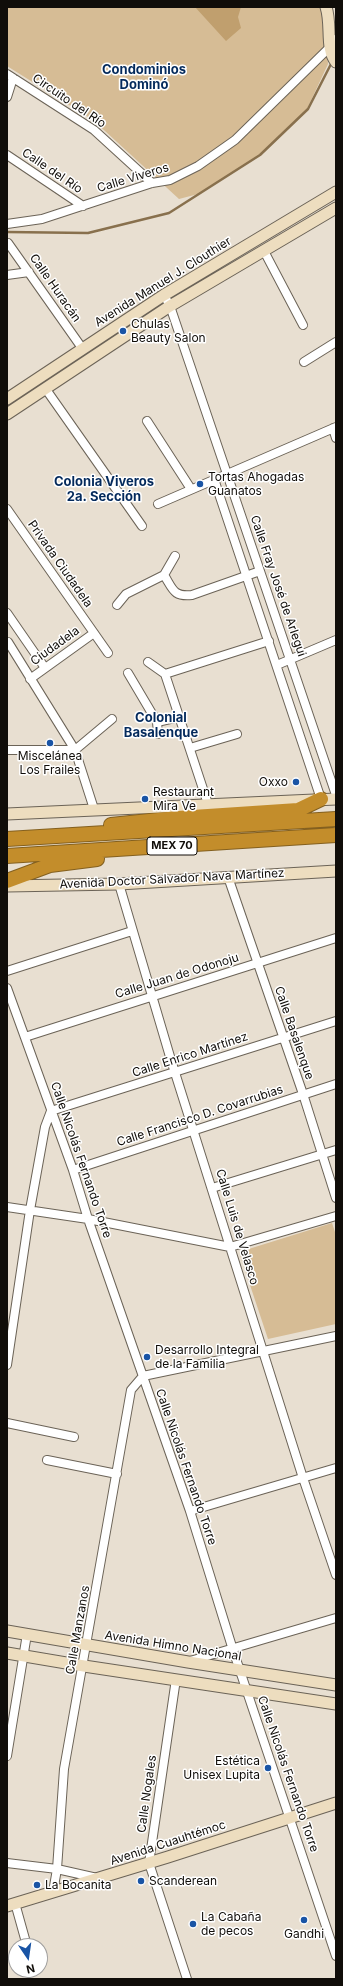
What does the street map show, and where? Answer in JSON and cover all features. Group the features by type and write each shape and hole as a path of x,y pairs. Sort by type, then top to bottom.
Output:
{"highway":[{"path":"57,836 130,822 298,810 321,799"},
{"name":"MEX 70","path":"7,839 336,819"},
{"name":"MEX 70","path":"7,856 336,835"},
{"path":"7,881 50,865 117,856 167,846"}],"main road":[{"path":"326,7 330,18 334,51"},
{"name":"Avenida Manuel J. Clouthier","path":"7,399 164,295 336,192"},
{"name":"Avenida Manuel J. Clouthier","path":"7,414 170,306 336,208"},
{"path":"7,814 336,799"},
{"name":"Avenida Doctor Salvador Nava Martínez","path":"7,886 120,884 336,871"},
{"name":"Avenida Himno Nacional","path":"7,1631 87,1646 336,1685"},
{"path":"7,1653 336,1704"},
{"name":"Avenida Cuauhtémoc","path":"11,1905 149,1863 336,1803"}],"street":[{"name":"Calle Viveros","path":"7,224 42,219 152,182 170,180 198,166 235,140 334,51"},
{"name":"Circuito del Río","path":"10,76 94,130 152,182"},
{"path":"7,97 10,76"},
{"name":"Calle del Río","path":"7,155 83,206"},
{"name":"Calle Huracán","path":"8,243 82,348"},
{"path":"264,251 303,325"},
{"path":"7,275 29,272"},
{"name":"Calle Fray José de Arlegui","path":"164,295 170,306 336,795"},
{"path":"304,362 336,342"},
{"path":"45,388 142,526"},
{"path":"147,421 192,490"},
{"path":"158,504 334,428 336,438"},
{"path":"214,479 321,799"},
{"name":"Privada Ciudadela","path":"7,509 108,653"},
{"path":"116,605 126,594 164,575 175,556"},
{"path":"164,575 175,593 182,596 192,595 260,571"},
{"path":"7,613 45,668"},
{"name":"Ciudadela","path":"30,679 94,633"},
{"path":"277,665 336,640"},
{"path":"165,674 269,641"},
{"path":"7,643 75,750 94,809"},
{"path":"148,662 165,674 208,804"},
{"path":"128,673 157,722 158,734"},
{"path":"157,722 179,717"},
{"path":"7,750 75,750 112,719"},
{"path":"190,748 237,734"},
{"name":"Calle Basalenque","path":"228,877 303,1094 321,1155 336,1198"},
{"name":"Calle Luis de Velasco","path":"120,884 132,930 175,1072 303,1478 336,1575"},
{"path":"7,972 132,930"},
{"name":"Calle Juan de Odonoju","path":"25,1037 336,938"},
{"name":"Calle Nicolás Fernando Torre","path":"7,988 50,1111 73,1170 88,1219 190,1511 239,1669 336,1956"},
{"name":"Calle Enrico Martínez","path":"50,1111 336,1021"},
{"name":"Calle Francisco D. Covarrubias","path":"73,1170 336,1084"},
{"path":"7,1365 30,1210 45,1127 50,1111"},
{"path":"212,1188 336,1150"},
{"path":"7,1207 88,1219 230,1247 336,1216"},
{"path":"142,1376 336,1336"},
{"name":"Calle Manzanos","path":"53,1892 57,1869 64,1769 84,1666 132,1390 142,1376"},
{"path":"7,1423 74,1437"},
{"path":"47,1460 117,1474"},
{"path":"190,1511 336,1468"},
{"path":"188,1662 233,1650 336,1618"},
{"path":"7,1756 27,1634"},
{"name":"Calle Nogales","path":"176,1679 149,1863 187,1979"},
{"path":"7,1863 57,1869 97,1878"},
{"path":"11,1905 24,1938"}],"shaded area":[{"path":"7,7 320,7 325,24 328,64 307,109 259,156 198,194 179,199 93,120 7,66"},
{"path":"195,7 241,7 238,17 241,28 226,41"},
{"path":"332,1223 336,1235 336,1324 268,1339 239,1252"}],"waterway":[{"path":"7,232 88,233 169,213 260,155 308,109 332,62"}],"place":[{"name":"Chulas Beauty Salon","path":"123,331"},
{"name":"Tortas Ahogadas Guanatos","path":"200,484"},
{"name":"Miscelánea Los Frailes","path":"50,743"},
{"name":"Oxxo","path":"296,782"},
{"name":"Restaurant Mira Ve","path":"145,799"},
{"name":"Desarrollo Integral de la Familia","path":"147,1357"},
{"name":"Estética Unisex Lupita","path":"268,1768"},
{"name":"Scanderean","path":"141,1881"},
{"name":"La Bocanita","path":"37,1885"},
{"name":"Gandhi","path":"304,1920"},
{"name":"La Cabaña de pecos","path":"193,1924"}],"district":[{"name":"Condominios Dominó","path":"144,78"},
{"name":"Colonia Viveros 2a. Sección","path":"104,490"},
{"name":"Colonial Basalenque","path":"161,726"}]}
